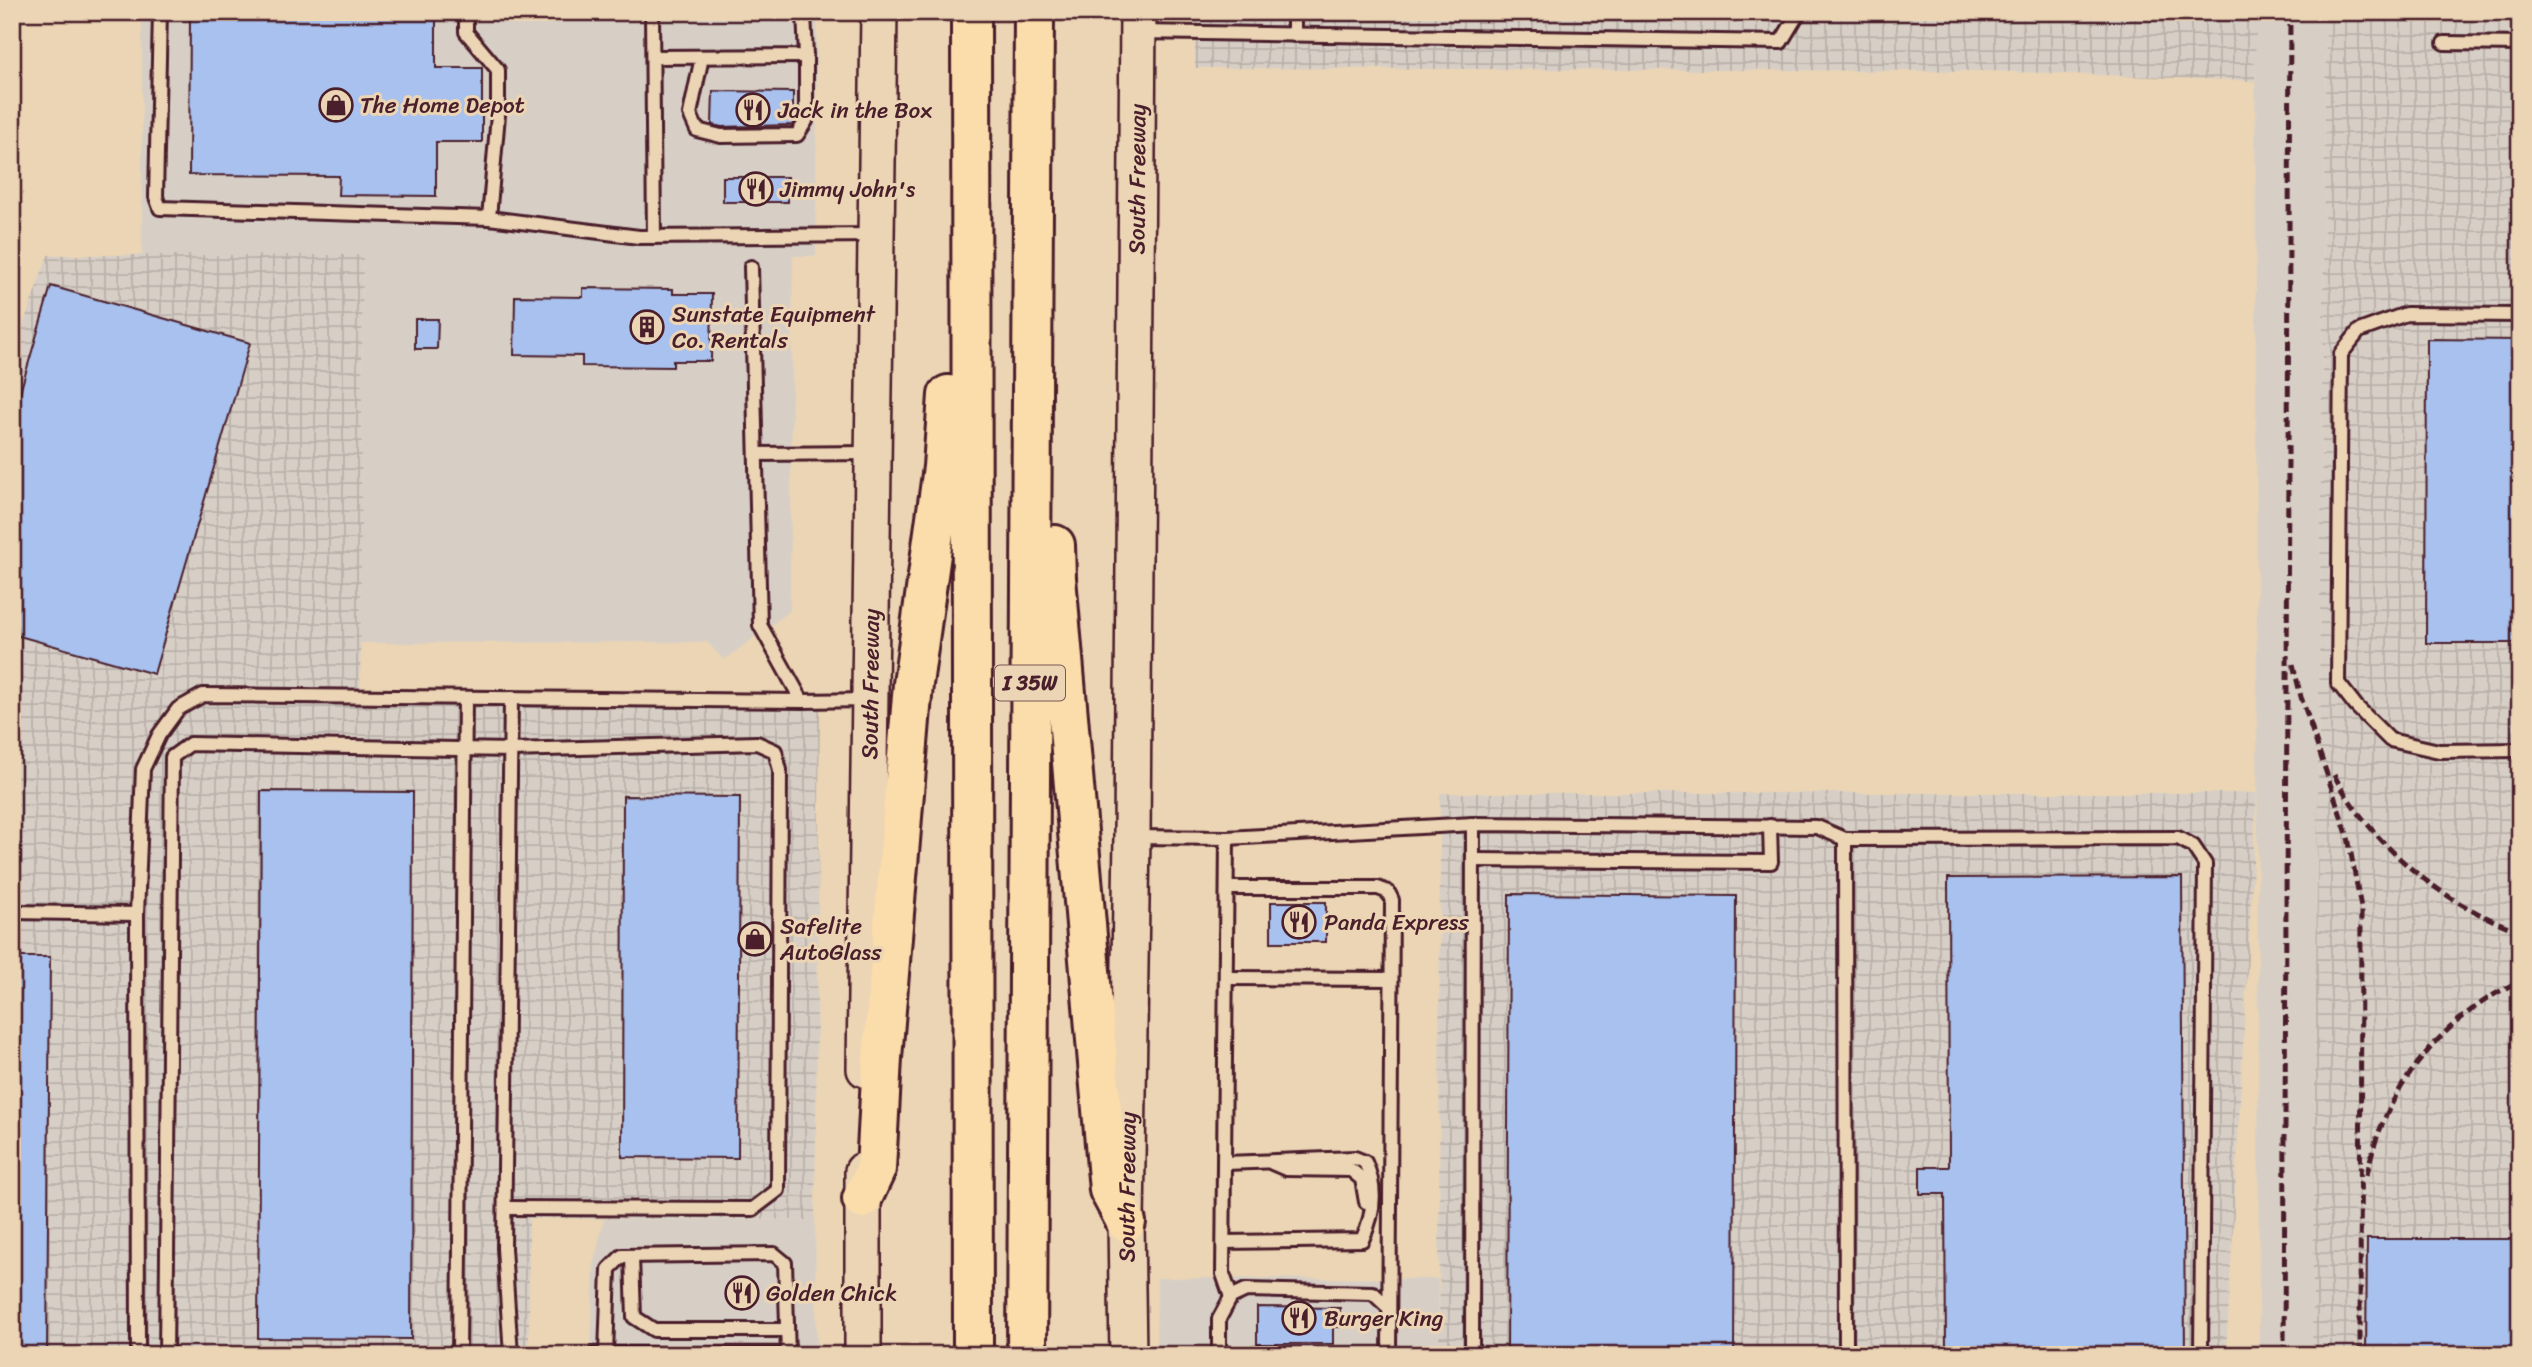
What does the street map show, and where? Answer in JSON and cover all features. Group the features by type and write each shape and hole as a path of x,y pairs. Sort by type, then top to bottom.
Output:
{"highway":[{"name":"I 35W","path":"1027,1355 1034,12"},
{"name":"I 35W","path":"971,22 973,1355"},
{"path":"862,1199 876,1169 882,1058 914,684 947,425 955,75 971,22"},
{"path":"1032,258 1048,324 1056,578 1109,1190 1126,1222"}],"main road":[{"name":"South Freeway","path":"863,1355 862,1199 872,700 879,12"},
{"name":"South Freeway","path":"1128,1355 1126,1222 1132,837 1137,22"}],"lane":[{"path":"160,12 156,197 160,208 489,218 639,237 877,234"},
{"path":"467,12 467,32 498,70 498,115 489,218"},
{"path":"652,12 654,237"},
{"path":"702,57 690,114 697,130 721,135 797,135 806,121 804,12"},
{"path":"1294,12 1294,35"},
{"path":"1137,22 1294,35 1781,42 1799,12"},
{"path":"2444,43 2520,44"},
{"path":"653,57 806,56"},
{"path":"751,267 760,625 802,701"},
{"path":"2520,315 2406,314 2359,331 2341,354 2338,683 2356,706 2390,740 2440,751 2520,750"},
{"path":"756,454 875,453"},
{"path":"138,1355 137,914 142,769 159,735 178,709 203,695 872,700"},
{"path":"459,1355 465,698"},
{"path":"511,1355 505,1208 512,698"},
{"path":"166,1355 172,757 190,744 511,750 757,743 775,751 780,770 778,1189 753,1209 505,1208"},
{"path":"1132,837 1227,838 1473,824 1817,827 1844,839 2178,838 2193,846 2205,864 2201,1355"},
{"path":"1472,1355 1473,824"},
{"path":"1473,860 1771,862 1770,826"},
{"path":"1227,838 1223,1274 1230,1297"},
{"path":"1844,839 1846,1355"},
{"path":"1227,888 1378,888 1388,892 1392,900 1389,1355"},
{"path":"12,912 137,914"},
{"path":"1226,978 1391,979"},
{"path":"1225,1163 1355,1158 1365,1163 1372,1177 1370,1223 1363,1240"},
{"path":"1224,1242 1388,1238"},
{"path":"592,1355 786,1355 785,1263 774,1254 622,1256 610,1269 606,1354"},
{"path":"632,1256 634,1317 654,1330 787,1330"},
{"path":"1219,1355 1219,1319 1230,1297 1246,1290 1373,1293 1388,1307"}],"shaded area":[{"path":"142,12 817,12 816,256 793,256 790,611 724,660 707,642 360,643 363,256 142,255"},
{"path":"1195,12 2256,12 2255,81 1988,71 1195,68"},
{"path":"2255,12 2326,12 2312,1355 2259,1355"},
{"path":"2326,12 2520,12 2520,1355 2312,1355"},
{"path":"48,255 363,255 360,704 820,707 815,1220 529,1218 529,1355 12,1355 12,356"},
{"path":"1440,793 2257,793 2226,1355 1439,1355"},
{"path":"604,1219 815,1220 817,1355 591,1355 594,1262"},
{"path":"1157,1278 1438,1279 1439,1355 1156,1355"}],"building":[{"name":"The Home Depot","path":"190,12 436,12 436,68 482,68 482,142 436,142 436,196 338,195 339,176 189,175"},
{"name":"Jack in the Box","path":"713,91 793,92 793,125 712,125"},
{"name":"Jimmy John's","path":"723,177 788,177 788,202 723,202"},
{"path":"51,286 250,343 154,674 12,634 12,420"},
{"name":"Sunstate Equipment Co. Rentals","path":"583,288 673,289 673,294 712,294 711,361 673,361 673,367 582,366 582,356 514,355 515,296 583,297"},
{"path":"415,319 438,319 437,349 415,349"},
{"path":"2427,339 2520,340 2520,643 2426,643"},
{"path":"261,791 413,792 411,1339 258,1338"},
{"path":"623,796 740,797 738,1158 622,1157"},
{"path":"2182,877 2185,1355 1946,1355 1945,1194 1920,1194 1920,1167 1949,1167 1948,878"},
{"path":"1509,894 1736,896 1734,1355 1507,1355"},
{"name":"Panda Express","path":"1271,902 1326,902 1326,942 1271,942"},
{"path":"12,957 50,957 47,1355 12,1355"},
{"path":"2367,1239 2515,1239 2515,1355 2366,1355"},
{"name":"Burger King","path":"1257,1307 1340,1308 1340,1327 1333,1327 1333,1344 1257,1344"}],"railway":[{"path":"2284,1355 2290,12"},
{"path":"2293,664 2313,731"},
{"path":"2310,724 2348,837 2361,908 2360,1355"},
{"path":"2334,775 2369,826 2413,870 2464,906 2520,931"},
{"path":"2367,1175 2386,1115 2420,1060 2466,1014 2520,981"}],"place":[{"name":"The Home Depot","path":"336,105"},
{"name":"Jack in the Box","path":"753,110"},
{"name":"Jimmy John's","path":"756,189"},
{"name":"Sunstate Equipment Co. Rentals","path":"647,327"},
{"name":"Panda Express","path":"1299,922"},
{"name":"Safelite AutoGlass","path":"755,939"},
{"name":"Golden Chick","path":"742,1293"},
{"name":"Burger King","path":"1299,1318"}]}
